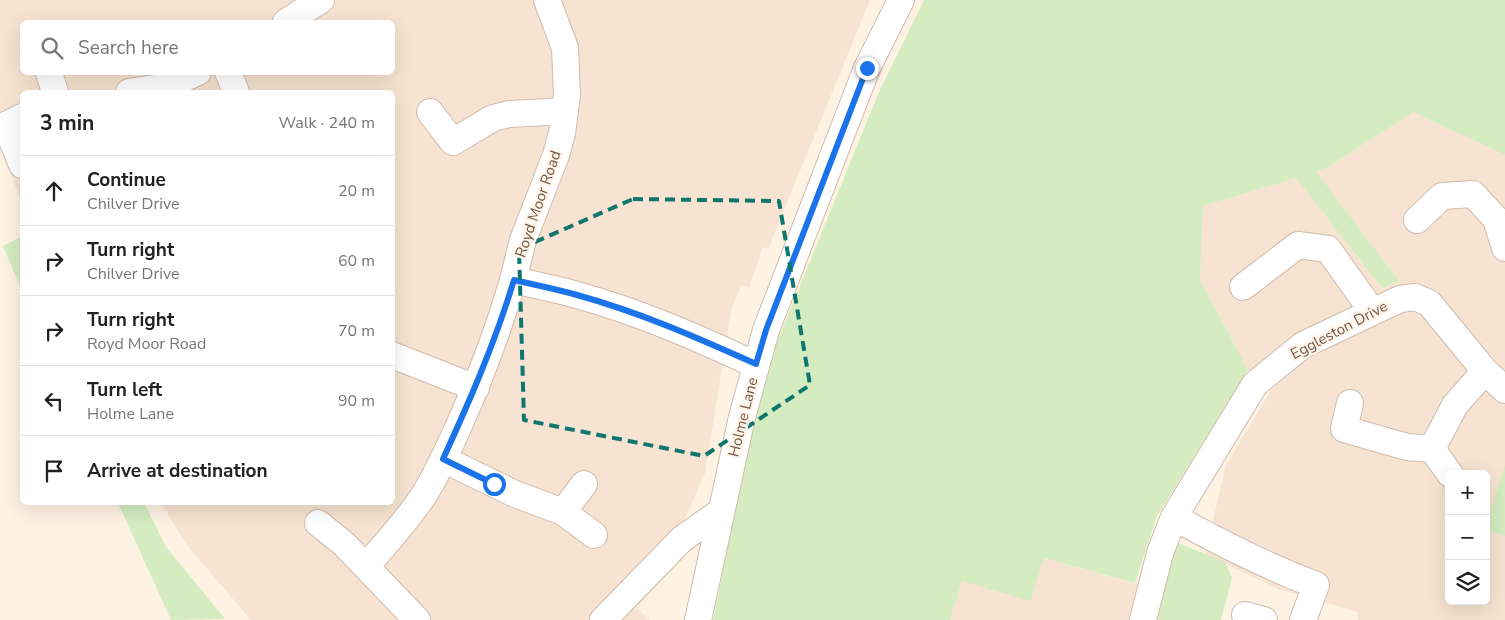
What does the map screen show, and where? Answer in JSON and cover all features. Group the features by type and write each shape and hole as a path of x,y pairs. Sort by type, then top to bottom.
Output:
{"street":[{"path":"289,20 320,0"},
{"name":"Royd Moor Road","path":"366,566 404,522 425,493 476,388 498,331 514,280 523,240 556,155 565,110 568,73 565,48 547,0"},
{"name":"Holme Lane","path":"698,620 720,512 756,364 770,321 867,68 901,0"},
{"path":"142,90 168,86 192,75"},
{"path":"229,75 235,90"},
{"path":"430,112 456,150 493,118 509,114 565,110"},
{"path":"14,121 20,154"},
{"path":"1417,220 1442,196 1473,194 1496,219 1505,248"},
{"path":"1243,287 1298,245 1328,249 1372,310"},
{"path":"514,280 577,295 620,308 688,334 756,364"},
{"name":"Eggleston Drive","path":"1143,620 1160,553 1174,518 1255,384 1302,345 1372,310 1407,297 1422,299 1434,309 1485,371 1505,390"},
{"path":"395,356 476,388"},
{"path":"1432,449 1455,405 1485,371"},
{"path":"1350,402 1344,429 1407,447 1432,449 1447,470"},
{"path":"443,459 515,494 563,512 594,535"},
{"path":"563,512 584,484"},
{"path":"602,620 682,539 720,512"},
{"path":"1174,518 1250,558 1316,584 1303,620"},
{"path":"318,523 366,566 411,614"}],"highlighted area":[{"path":"633,199 779,201 810,385 704,456 524,420 519,249"}],"shaded area":[{"path":"0,0 870,0 768,249 763,247 749,288 744,286 740,288 732,306 705,473 684,521 697,543 636,608 650,620 251,620 187,545 162,505 395,505 395,90 20,90 20,200 0,139"},
{"path":"1413,112 1505,155 1505,620 1358,620 1358,612 1281,590 1205,554 1226,465 1273,387 1248,370 1200,280 1203,206 1296,178 1382,288 1399,281 1316,171 1327,168"},
{"path":"1044,558 1165,592 1158,620 950,620 962,581"}],"green space":[{"path":"924,0 1505,0 1505,155 1413,112 1327,168 1316,171 1399,281 1382,288 1296,178 1203,206 1200,280 1248,370 1157,516 1135,583 1044,558 1030,601 962,581 950,620 713,620 762,379 879,92"},
{"path":"20,238 20,286 3,246"},
{"path":"1505,465 1505,536 1490,531 1490,513"},
{"path":"119,505 145,505 166,547 225,619 171,620"},
{"path":"1176,542 1225,562 1232,578 1221,620 1158,620"}],"route":[{"path":"494,484 443,459 476,388 498,331 514,280 577,295 620,308 688,334 756,364 766,330 867,68"}]}
